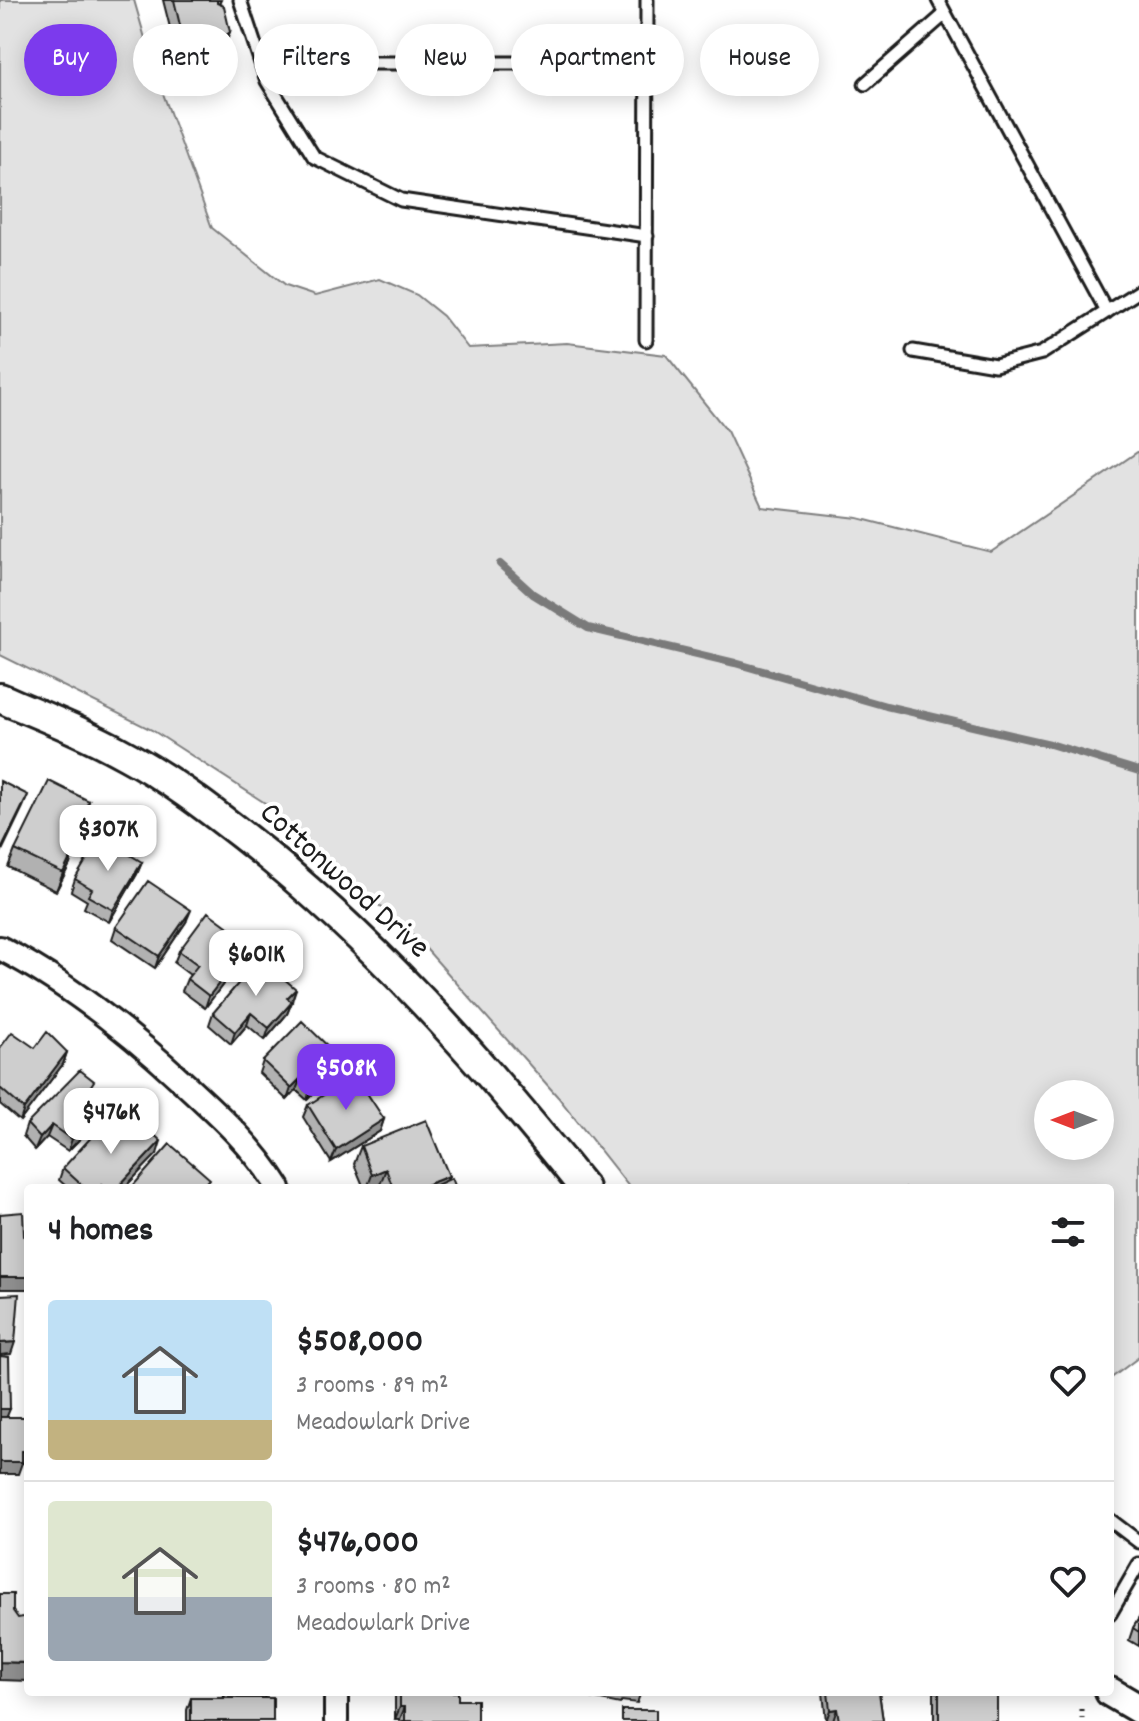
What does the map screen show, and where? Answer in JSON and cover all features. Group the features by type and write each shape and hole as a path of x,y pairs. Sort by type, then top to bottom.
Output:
{"street":[{"name":"Cottonwood Drive","path":"0,698 76,730 129,757 212,812 333,910 402,976 581,1184"},
{"path":"1,951 63,984 149,1050 260,1158 276,1184"},
{"path":"1114,1694 1139,1709"},
{"path":"336,1696 336,1721"}],"lane":[{"path":"240,0 254,42"},
{"path":"647,0 647,24"},
{"path":"938,0 1107,312"},
{"path":"865,84 945,14"},
{"path":"379,63 511,63"},
{"path":"276,96 314,157 401,200 647,236"},
{"path":"646,340 647,96"},
{"path":"913,351 995,365 1042,353 1139,291"},
{"path":"1114,1523 1139,1542"},
{"path":"1114,1607 1139,1564"}],"path":[{"path":"1082,1709 1082,1721"}],"shaded area":[{"path":"0,0 134,0 141,24 133,24 133,96 164,96 212,228 285,286 315,296 380,279 417,295 443,316 468,348 567,343 666,355 727,431 762,507 858,518 991,552 1139,451 1139,1357 1114,1376 1114,1184 627,1184 558,1097 420,942 265,803 152,730 0,655"}],"building":[{"path":"174,0 217,0 224,6 228,24 180,24"},
{"path":"0,781 28,795 2,848 0,847"},
{"path":"49,781 89,801 68,842 76,846 63,873 15,850"},
{"path":"100,837 142,862 113,910 88,896 92,889 75,879"},
{"path":"148,881 191,910 159,956 116,927"},
{"path":"208,912 250,943 209,996 187,979 198,965 179,951"},
{"path":"260,958 296,989 287,998 292,1002 269,1028 251,1013 235,1032 213,1013"},
{"path":"302,1021 340,1058 311,1088 301,1078 291,1088 263,1061"},
{"path":"12,1032 35,1048 47,1032 67,1052 24,1109 0,1088 0,1048"},
{"path":"80,1070 94,1081 88,1090 104,1106 72,1139 52,1125 40,1138 27,1124"},
{"path":"355,1075 384,1119 336,1150 308,1105"},
{"path":"107,1120 126,1135 138,1120 161,1141 121,1184 81,1184 63,1168"},
{"path":"426,1120 449,1176 428,1184 392,1184 386,1169 372,1175 361,1146"},
{"path":"170,1144 210,1179 206,1184 135,1184"},
{"path":"452,1178 454,1184 439,1184"},
{"path":"23,1212 24,1277 0,1277 0,1214"},
{"path":"19,1294 15,1342 0,1343 0,1295"},
{"path":"0,1356 9,1357 10,1409 0,1409"},
{"path":"0,1417 24,1417 22,1462 0,1462"},
{"path":"0,1594 13,1594 13,1611 18,1618 24,1616 24,1663 0,1662"},
{"path":"1139,1618 1139,1632 1133,1628"},
{"path":"400,1696 458,1696 458,1700 477,1700 477,1721 405,1721 405,1707 400,1707"},
{"path":"828,1696 880,1696 883,1721 839,1721 837,1709 830,1710"},
{"path":"939,1696 997,1696 997,1721 939,1721"},
{"path":"191,1698 273,1698 273,1721 191,1721"},
{"path":"622,1710 656,1710 656,1721 622,1721"}],"waterway":[{"path":"500,564 533,594 588,628 735,663 886,706 1050,744 1139,771"}]}
